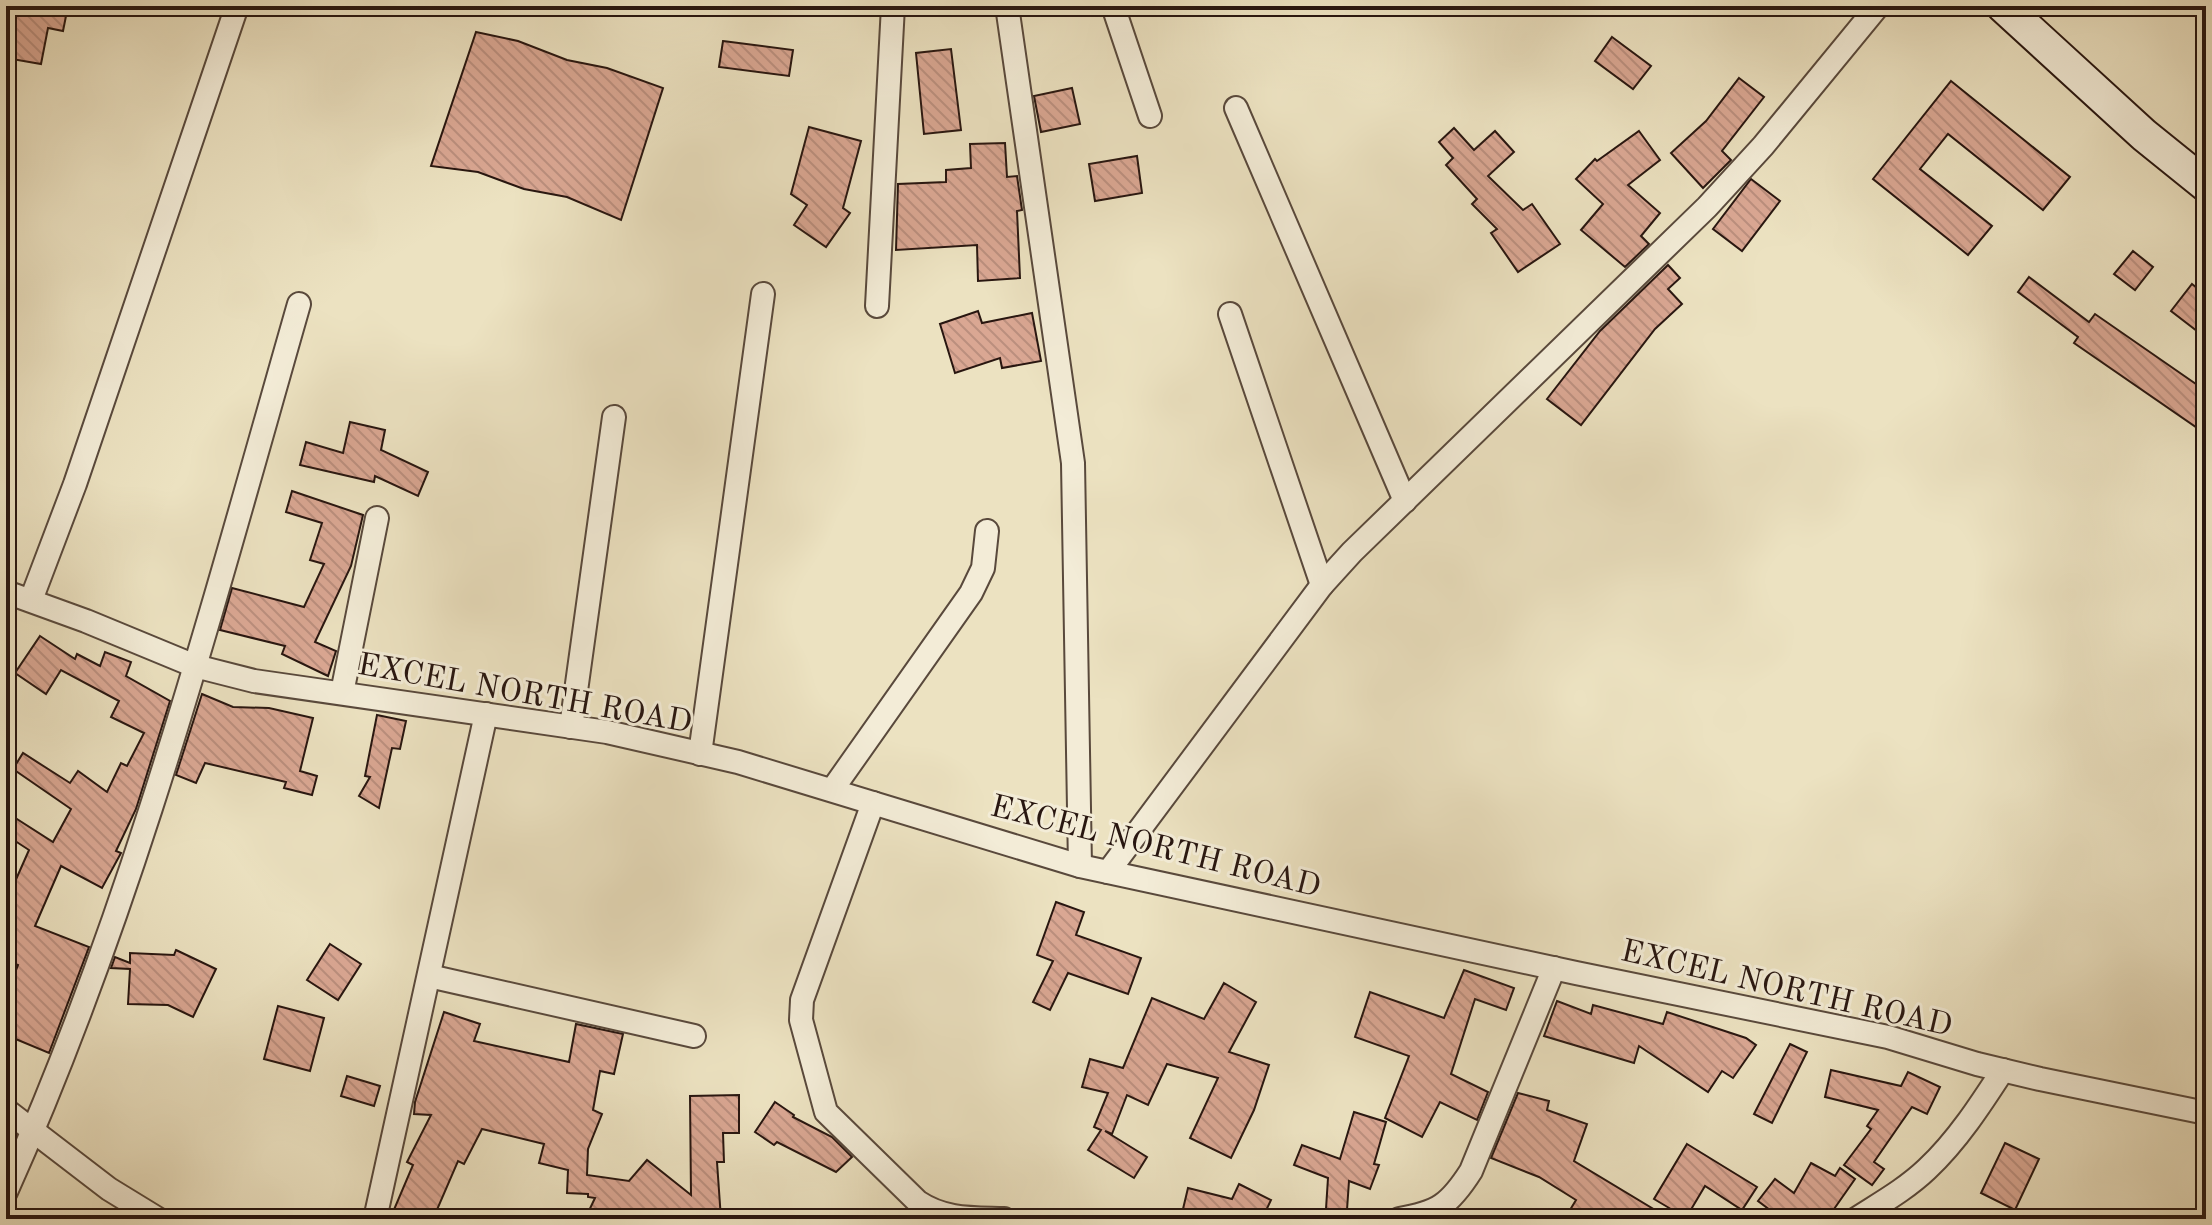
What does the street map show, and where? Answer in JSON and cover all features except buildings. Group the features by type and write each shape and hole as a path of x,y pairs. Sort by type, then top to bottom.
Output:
{"street":[{"path":"31,600 75,484 237,6"},
{"path":"877,306 893,6"},
{"path":"1007,6 1073,463 1080,866"},
{"path":"1113,6 1150,116"},
{"path":"1108,872 1322,585 1707,207 1763,146 1878,6"},
{"path":"2003,6 2144,135 2206,185"},
{"path":"1236,108 1405,501"},
{"path":"700,754 763,294"},
{"path":"6,1192 33,1130 114,917 195,666 299,304"},
{"path":"1230,314 1322,585"},
{"path":"571,727 614,417"},
{"path":"342,693 377,518"},
{"path":"832,790 971,593 983,568 987,531"},
{"name":"EXCEL NORTH ROAD","path":"6,592 195,666 254,681 607,732 832,790 1080,866 1888,1037 2003,1070 2206,1113"},
{"path":"375,1219 486,714"},
{"path":"873,803 802,1000 801,1020 821,1100 831,1119 932,1212 947,1217 1004,1219"},
{"path":"1399,1219 1428,1214 1446,1203 1457,1193 1471,1171 1554,968"},
{"path":"429,976 694,1036"},
{"path":"1856,1219 1903,1189 1929,1167 1985,1098 2003,1070"},
{"path":"6,1110 109,1189 158,1219"}]}
